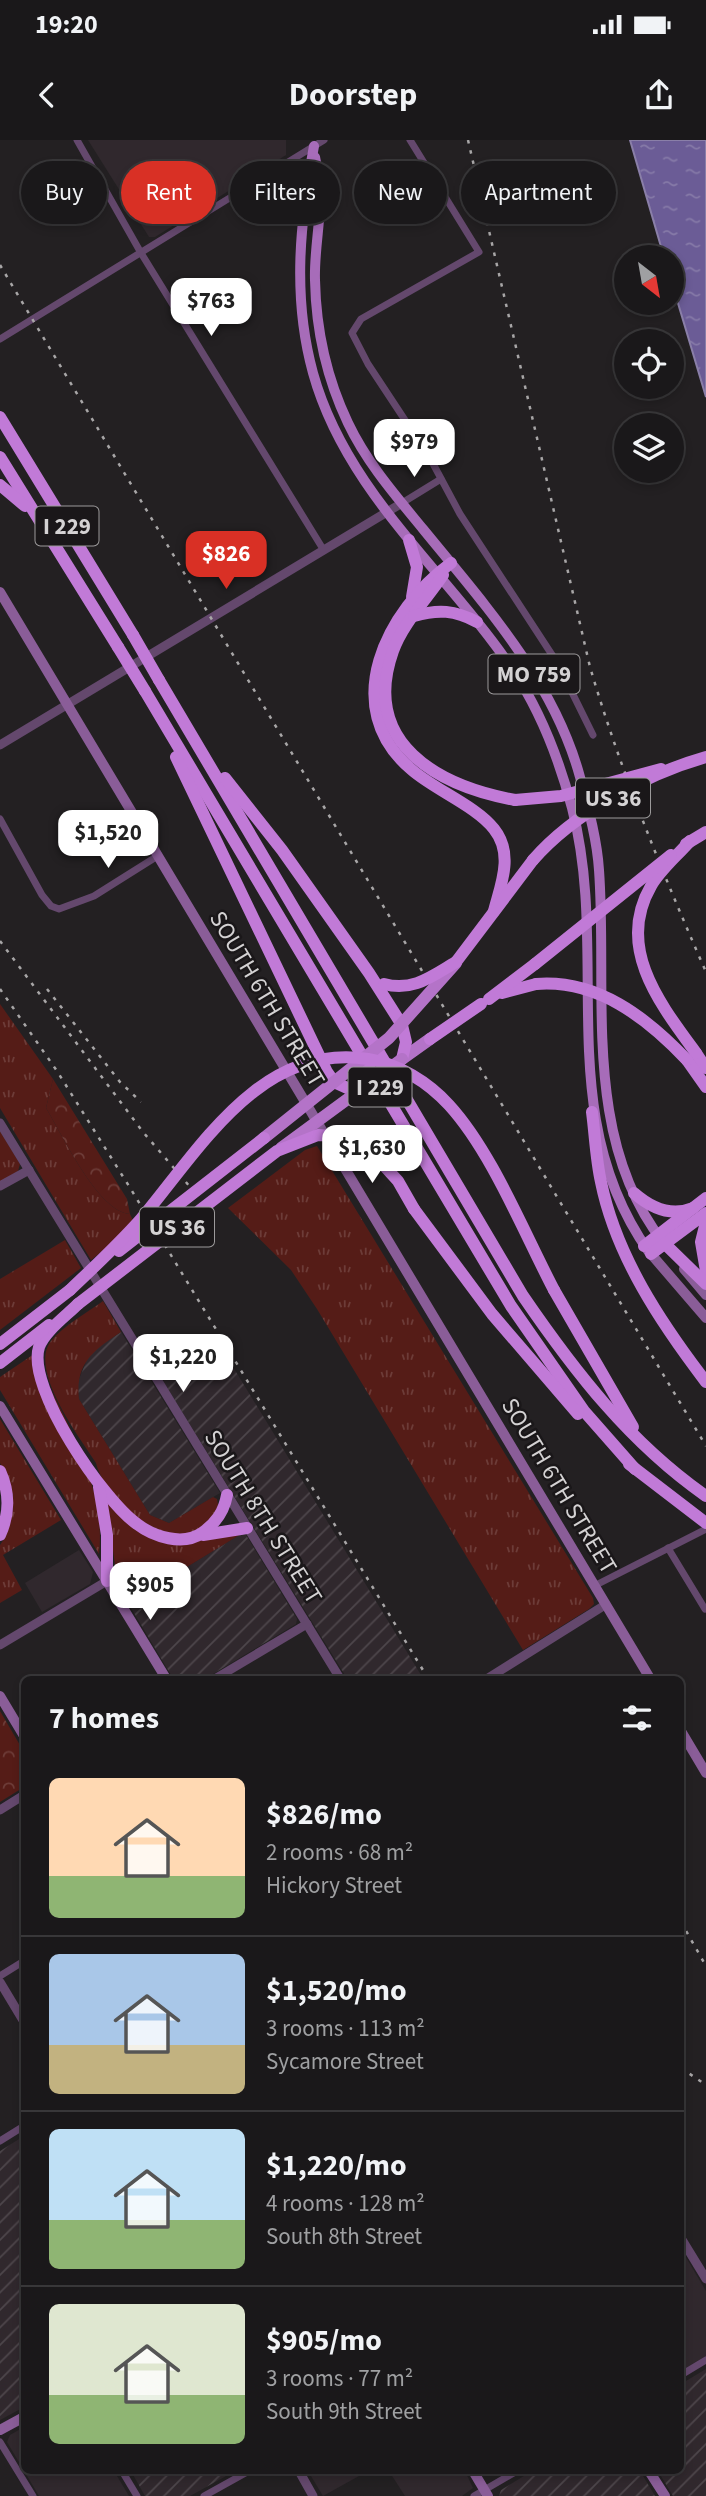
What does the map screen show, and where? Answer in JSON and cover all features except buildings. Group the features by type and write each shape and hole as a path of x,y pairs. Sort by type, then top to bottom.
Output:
{"highway":[{"name":"I 229","path":"0,417 133,635 523,1296 597,1397 647,1448 706,1496"},
{"name":"I 229","path":"0,457 145,691 511,1306 584,1411 635,1469 706,1523"},
{"path":"0,485 33,514"},
{"path":"409,540 417,567 411,599"},
{"path":"451,563 411,599 387,637 377,661 374,684 377,711 396,755 411,770 495,830 505,853 505,865 494,911"},
{"path":"440,575 393,651 386,699 402,743 416,759 440,777 467,789 515,800 561,796 692,761"},
{"path":"414,616 446,611 461,613 477,622"},
{"path":"167,730 183,775 334,1082 356,1091"},
{"path":"191,733 282,850 369,973 382,987 402,1025 406,1042 402,1059"},
{"name":"US 36","path":"0,1344 264,1138 402,1025 456,962 546,845 596,807 692,761 706,757"},
{"name":"US 36","path":"4,1360 356,1091 535,964 690,841 706,832"},
{"path":"690,841 652,885 641,914 639,943 648,982 692,1057 706,1087"},
{"path":"382,987 398,988 421,983 456,962"},
{"path":"485,1001 536,984 561,983 598,993 652,1026 706,1068"},
{"path":"70,1290 138,1223 247,1095 280,1073 312,1060 337,1056 380,1061 401,1069 432,1088 450,1106 487,1163 609,1390 647,1448"},
{"path":"592,1112 600,1181 608,1211 626,1254 654,1307 706,1382"},
{"path":"277,1151 318,1135 351,1137 380,1159 441,1248 522,1350 581,1418 635,1469"},
{"path":"634,1193 647,1204 664,1211 684,1211 704,1206"},
{"path":"647,1250 704,1206"},
{"path":"706,1222 701,1242 706,1271"},
{"path":"662,1240 706,1284"},
{"path":"78,1304 45,1338 40,1346 38,1364 49,1402 93,1474 119,1509 147,1531 171,1538 247,1528"},
{"path":"0,1471 8,1500 6,1522 0,1535"},
{"path":"93,1474 105,1518 107,1581"},
{"path":"197,1536 220,1517 227,1495"}],"main road":[{"name":"MO 759","path":"313,143 320,191 315,278 324,353 348,424 365,454 531,668 560,724 579,774 599,865 604,1073 609,1111 634,1193 662,1240"},
{"name":"MO 759","path":"313,143 298,258 299,298 306,342 328,416 349,457 386,513 477,622 532,702 561,769 581,854 587,1058 592,1112"},
{"name":"SOUTH 6TH STREET","path":"0,592 156,857 649,1676"},
{"path":"592,1112 608,1169 647,1250 706,1318"},
{"path":"662,1240 706,1295"},
{"path":"0,1406 165,1676"},
{"path":"0,1696 21,1731"},
{"path":"684,1736 706,1773"},
{"path":"0,2430 21,2419"},
{"path":"474,2474 486,2493"},
{"path":"651,2474 665,2496"}],"street":[{"path":"77,140 141,253 323,549"},
{"path":"0,339 313,143 324,140"},
{"path":"410,140 479,252 361,319 352,333 362,354 525,617 558,664 593,735"},
{"path":"0,745 441,479"},
{"path":"0,818 42,895 51,906 59,909 71,907 156,857"},
{"name":"SOUTH 8TH STREET","path":"0,1123 339,1676"},
{"path":"0,1186 29,1170"},
{"path":"594,1586 706,1529"},
{"path":"668,1548 705,1609"},
{"path":"0,1644 107,1581"},
{"path":"491,1676 605,1605"},
{"path":"220,1676 307,1625"},
{"path":"0,1810 21,1797"},
{"path":"21,1963 0,1979 21,2017"},
{"path":"0,2141 21,2128"},
{"path":"684,2243 706,2279"},
{"path":"684,2373 706,2360"},
{"path":"0,2442 33,2496"},
{"path":"124,2474 137,2496"},
{"path":"204,2496 244,2474"},
{"path":"301,2474 313,2496"},
{"path":"474,2496 486,2493 513,2474"}],"shaded area":[{"path":"88,140 286,140 286,155 276,161 230,161 230,190 216,199 216,161 121,161 121,192 107,170 107,161 101,161"},
{"path":"141,224 176,224 155,237 149,237"},
{"path":"121,1332 220,1493 169,1523 150,1515 79,1399 77,1384 90,1352"},
{"path":"219,1344 422,1676 346,1676 163,1381"},
{"path":"241,1534 246,1535 297,1619 296,1624 210,1676 172,1676 128,1603"},
{"path":"79,1550 93,1572 90,1584 42,1612 25,1583"},
{"path":"21,2138 21,2409 0,2420 0,2151"},
{"path":"684,2254 706,2291 706,2356 684,2369"},
{"path":"706,2369 706,2496 673,2496 660,2474 684,2474 684,2382"},
{"path":"21,2429 21,2466 7,2442 10,2435"},
{"path":"26,2474 116,2474 129,2496 39,2496"},
{"path":"133,2474 230,2474 190,2496 145,2496"},
{"path":"310,2474 363,2474 323,2496"},
{"path":"391,2474 466,2474 473,2488 462,2496 405,2496"},
{"path":"527,2474 642,2474 655,2496 499,2496 501,2490"}],"green space":[{"path":"0,1004 53,1079 46,1108 71,1152 106,1200 118,1210 130,1214 135,1225 91,1260 0,1108"},
{"path":"53,1079 127,1199 130,1214 118,1210 106,1200 71,1152 46,1108"},
{"path":"0,1131 20,1164 18,1171 0,1182"},
{"path":"317,1146 593,1598 594,1604 589,1609 523,1650 291,1270 228,1208 305,1150"},
{"path":"65,1240 81,1268 0,1330 0,1279"},
{"path":"103,1301 121,1332 88,1359 80,1376 79,1399 150,1515 169,1523 213,1497 217,1499 215,1515 193,1532 177,1534 159,1530 126,1508 102,1478 51,1386 46,1369 46,1354 51,1341 69,1324"},
{"path":"34,1354 69,1426 89,1476 100,1528 99,1554 0,1390 0,1377"},
{"path":"0,1419 61,1520 3,1555 22,1590 0,1603 0,1545 6,1536 13,1508 13,1495 0,1463"},
{"path":"106,1497 137,1529 151,1537 181,1542 241,1534 128,1603 116,1573"},
{"path":"0,1711 21,1747 21,1789 0,1802"}],"water":[{"path":"630,140 706,140 706,397 682,315 684,315 684,245 661,245"}],"railway":[{"path":"468,140 590,667 643,821 706,972"},
{"path":"0,265 706,1446"},
{"path":"0,941 143,1132 191,1188"},
{"path":"0,989 57,1071 132,1191 427,1676"},
{"path":"47,989 120,1082 141,1102"},
{"path":"684,1927 706,1966"},
{"path":"684,2070 706,2085"}]}
